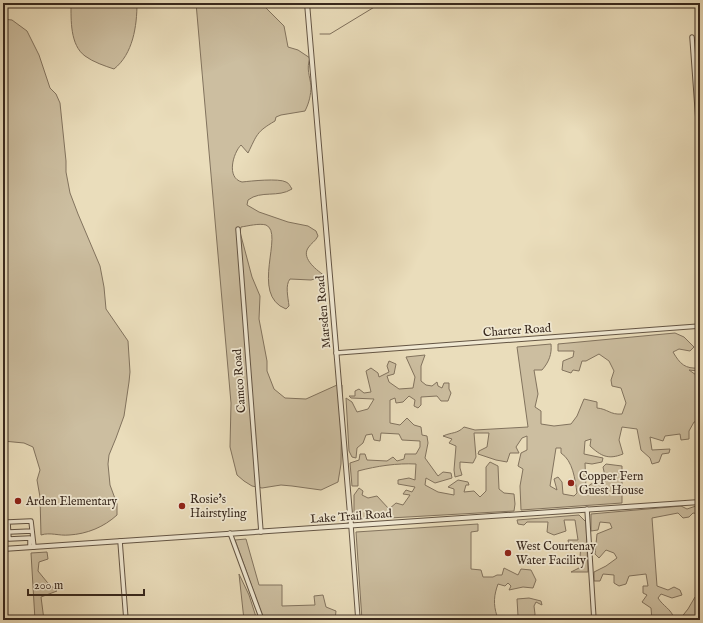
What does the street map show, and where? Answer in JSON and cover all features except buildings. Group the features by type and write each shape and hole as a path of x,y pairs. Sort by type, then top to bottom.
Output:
{"street":[{"name":"Marsden Road","path":"307,3 358,620"},
{"path":"692,37 700,148"},
{"name":"Camco Road","path":"238,229 261,532"},
{"name":"Charter Road","path":"336,353 700,326"},
{"name":"Lake Trail Road","path":"3,549 700,502"},
{"path":"587,509 594,620"},
{"path":"31,521 32,547 30,538 10,539 8,522 31,521"},
{"path":"9,532 32,531"},
{"path":"230,533 262,620"},
{"path":"120,541 126,620"},
{"path":"3,599 4,620"}],"shaded area":[{"path":"71,3 137,3 135,30 130,48 126,56 114,69 99,64 85,56 76,45 72,32"},
{"path":"196,3 261,3 284,26 288,47 298,50 310,58 308,69 311,93 305,111 276,117 275,121 260,131 248,153 241,145 232,165 234,176 237,180 242,182 271,180 288,183 292,189 287,192 258,195 248,200 247,205 259,212 288,222 308,226 316,231 318,236 306,252 308,260 311,264 325,276 311,280 290,279 287,288 289,306 286,309 275,302 270,291 268,278 272,240 271,230 266,225 257,224 241,227 240,232 252,277 260,296 259,319 267,361 267,371 274,389 285,398 306,399 337,385 342,385 341,464 338,482 321,490 281,485 262,488 252,486 237,475 230,447 231,403"},
{"path":"3,19 12,20 27,31 39,55 50,88 56,94 60,103 66,172 70,193 100,266 106,309 128,341 130,372 124,416 109,455 108,464 110,485 117,504 117,515 101,526 76,534 41,535 40,497 37,480 40,470 33,447 24,443 3,441"},
{"path":"675,333 684,337 694,347 690,351 679,349 673,352 678,360 686,367 699,368 698,371 689,370 699,377 700,376 700,421 694,422 689,431 689,439 681,440 680,434 665,436 663,441 650,437 652,450 670,449 669,453 662,454 659,462 652,464 650,458 641,450 637,429 622,427 619,440 623,454 618,456 609,457 601,455 590,446 591,439 585,441 584,454 603,458 602,462 592,464 585,463 586,488 591,484 606,481 603,467 606,464 622,466 622,503 521,510 520,486 523,469 518,466 521,453 527,450 527,436 522,438 516,447 519,453 510,453 507,462 478,454 479,451 487,447 489,433 474,433 476,457 473,463 460,462 462,475 455,477 454,470 456,446 449,443 452,439 443,436 457,432 464,427 475,430 528,427 517,347 551,344 550,358 542,370 534,370 538,394 535,407 541,411 541,424 554,426 571,424 577,416 584,399 597,402 597,408 615,414 622,414 626,403 621,388 612,386 611,380 614,371 609,361 599,354 586,361 582,361 579,371 573,370 571,373 562,370 563,361 573,357 574,351 558,351 558,344","holes":["556,448 561,448 561,453 565,456 573,471 577,493 574,496 563,494 562,482 558,477 554,479 557,490 550,486"]},
{"path":"425,355 421,366 421,381 426,385 432,386 437,382 438,386 442,388 444,383 449,383 451,393 448,401 441,401 437,396 421,397 421,405 418,408 414,406 415,400 409,396 403,402 396,403 395,398 390,400 390,423 400,425 407,418 414,425 421,427 422,435 427,436 428,443 425,458 438,476 443,472 451,473 452,478 435,483 426,478 425,485 438,492 454,495 454,489 448,487 458,480 468,482 469,485 466,485 464,492 474,491 480,497 486,491 486,467 490,462 498,466 499,489 504,493 514,494 514,511 354,520 354,495 359,488 363,491 362,495 368,498 377,496 389,509 396,503 403,505 410,495 403,494 406,490 412,492 415,487 398,484 398,480 409,478 415,480 416,464 387,465 358,471 358,486 352,486 350,463 359,460 360,454 365,454 367,460 387,461 393,457 397,461 404,459 405,454 416,454 420,447 420,441 402,440 399,434 381,433 380,441 374,440 372,434 366,435 363,443 357,448 356,458 352,457 349,451 346,398 352,402 357,412 368,409 374,399 351,398 349,396 355,396 355,391 359,389 364,393 371,392 366,371 371,368 378,373 379,377 389,372 387,366 389,361 396,364 394,374 387,376 389,382 399,389 413,388 415,377 406,357"},
{"path":"681,506 687,509 696,506 700,507 700,514 693,513 689,517 683,518 678,513 652,518 657,586 668,590 674,587 680,590 682,595 672,598 661,594 658,598 671,612 674,618 680,619 695,597 700,596 700,608 697,612 700,613 700,620 652,620 651,608 642,602 647,595 643,593 643,586 648,586 646,574 629,576 626,584 619,586 614,583 614,575 603,574 600,581 594,581 594,572 617,558 614,553 606,550 599,558 595,554 597,534 612,528 610,523 600,522 598,530 591,531 591,514"},
{"path":"579,515 586,522 588,572 571,572 581,567 581,544 569,545 568,540 578,540 575,520 564,520 566,531 554,535 547,532 548,522 527,522 524,525 518,524 517,520"},
{"path":"478,524 478,531 471,532 471,569 481,570 483,577 502,575 504,568 518,575 521,569 531,570 536,580 533,588 523,587 509,590 511,586 508,583 505,586 498,584 494,600 497,616 484,620 362,620 356,532"},
{"path":"246,539 259,585 282,585 282,606 315,605 314,596 323,595 326,607 336,611 335,620 264,620 235,540"},
{"path":"47,552 48,559 39,562 38,571 57,591 41,597 44,620 35,620 31,553"},
{"path":"239,574 249,595 257,620 244,620"},
{"path":"529,598 541,601 542,605 536,602 534,606 534,620 529,620 528,617 518,616 517,599"}],"waterway":[{"path":"320,34 330,34 381,3"}],"place":[{"name":"Copper Fern Guest House","path":"571,483"},
{"name":"Arden Elementary","path":"18,501"},
{"name":"Rosie's Hairstyling","path":"182,506"},
{"name":"West Courtenay Water Facility","path":"508,553"}]}
